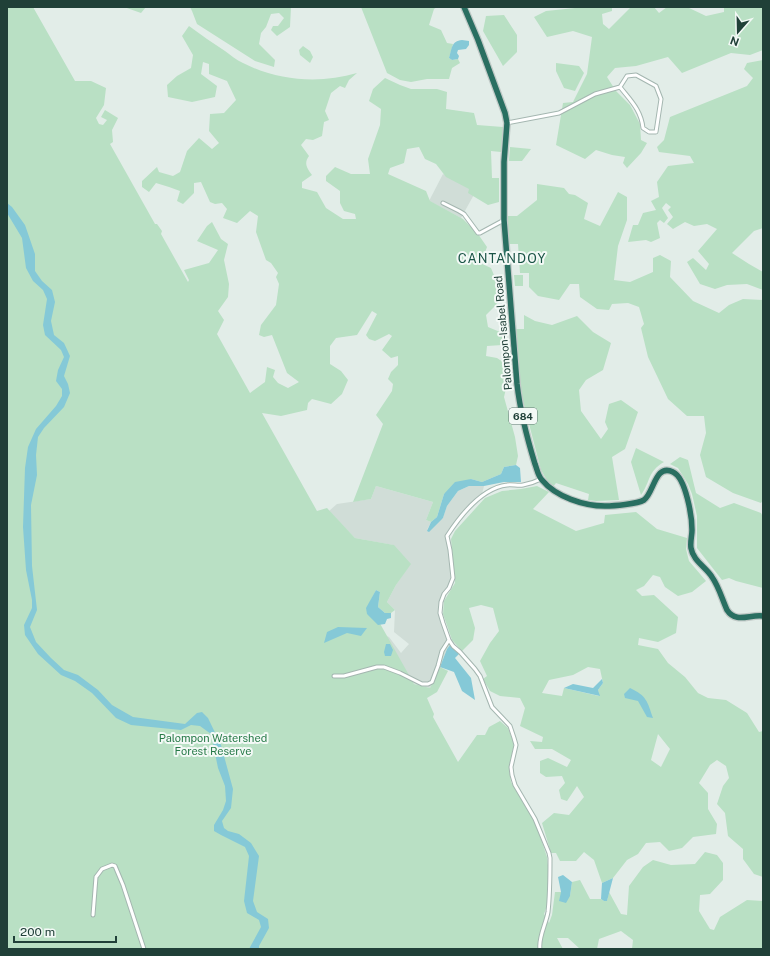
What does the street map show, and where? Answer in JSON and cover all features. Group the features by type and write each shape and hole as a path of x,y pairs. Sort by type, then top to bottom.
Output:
{"highway":[{"name":"Palompon-Isabel Road","path":"464,7 483,54 507,124 504,162 504,220 518,397 532,452 541,479 550,489 564,497 581,502 605,506 622,505 643,501 647,498 658,474 667,470 672,471 678,475 681,480 690,507 692,530 690,545 691,551 695,558 712,576 729,614 738,618 756,615 763,616"}],"street":[{"path":"507,124 559,113 595,94 620,87 627,76 636,75 656,86 661,99 656,132 649,132 643,128 638,109 620,87"},
{"path":"442,203 464,214 478,233 504,220"},
{"path":"540,949 539,944 545,924 550,893 549,853 535,819 515,785 511,767 516,745 510,726 492,707 480,676 449,640 440,613 441,602 453,578 448,536 452,529 472,504 482,495 500,487 508,485 522,485 541,479"},
{"path":"334,676 344,676 376,667 384,667 422,684 428,684 432,682 442,651 449,640"},
{"path":"93,915 96,877 102,869 112,865 115,866 123,885 144,949"}],"shaded area":[{"path":"443,174 476,191 461,218 429,201"},
{"path":"376,486 433,502 426,520 431,522 427,530 443,518 447,506 458,491 469,486 484,486 482,494 447,536 451,577 449,587 439,601 438,614 450,645 430,688 417,685 388,671 367,628 389,637 401,653 409,644 394,632 395,610 387,602 410,564 393,545 355,538 329,511 337,504 371,499"}],"green space":[{"name":"Palompon Watershed Forest Reserve","path":"7,7 33,7 75,81 91,81 106,88 104,105 96,118 99,124 103,125 107,120 101,117 105,110 118,118 112,130 113,142 110,144 155,224 157,224 162,231 161,234 188,282 189,280 184,270 209,263 218,250 197,241 207,226 212,222 221,239 228,244 224,260 229,284 228,297 218,311 224,320 217,334 250,393 265,382 267,367 275,370 273,377 278,383 288,388 299,382 287,373 272,335 264,337 259,335 261,325 276,305 279,284 276,277 278,273 271,263 266,260 256,232 258,216 250,211 237,223 223,218 227,209 222,203 215,204 210,202 201,182 194,183 194,193 183,204 177,201 180,191 156,183 149,192 142,187 142,181 157,167 159,172 173,176 180,172 187,151 199,138 212,149 219,143 209,131 210,114 224,113 236,100 227,81 209,74 209,64 203,62 201,74 217,86 215,97 192,102 168,97 167,85 177,76 191,68 193,55 182,36 189,26 238,60 270,74 299,79 328,79 357,73 349,80 345,88 340,86 331,93 325,111 329,120 324,122 322,136 313,140 306,139 301,145 309,156 306,164 312,175 302,182 302,188 317,192 326,208 343,219 356,219 355,214 344,211 340,203 340,191 326,181 326,176 335,167 351,174 370,174 368,159 380,125 381,109 369,101 373,89 385,78 411,89 437,89 447,92 446,109 474,113 477,125 503,127 501,152 491,151 492,178 499,178 499,202 488,205 468,193 469,189 446,177 436,164 425,159 419,147 407,149 404,163 390,168 388,174 426,191 430,201 463,219 478,234 487,247 484,255 478,256 478,262 491,268 498,285 497,304 486,315 488,327 500,332 504,339 502,345 487,346 486,356 497,358 506,364 508,380 504,397 515,437 518,456 516,465 504,467 501,474 482,482 471,479 444,494 437,517 431,522 426,520 433,502 376,486 371,499 353,502 383,424 376,415 392,391 393,384 388,379 391,372 398,365 398,356 391,358 382,350 392,336 389,334 375,341 369,339 366,335 377,314 372,311 357,335 336,338 330,346 330,364 341,371 348,380 342,394 331,404 312,399 308,403 307,410 281,416 262,413 317,511 327,508 355,538 394,545 411,564 396,585 387,602 395,610 391,613 385,613 378,607 380,592 376,590 369,604 414,684 430,688 440,667 448,671 437,692 427,698 434,714 433,717 458,762 477,735 485,735 489,727 500,721 508,728 514,744 509,767 511,782 535,821 547,857 549,874 547,906 544,914 549,923 552,915 555,892 561,892 570,896 572,882 580,880 590,899 601,899 607,901 609,892 621,914 627,915 629,886 643,867 653,860 671,865 695,864 705,852 717,855 723,863 723,880 710,894 700,895 699,911 710,929 714,930 720,917 747,900 763,901 763,949 632,949 633,940 621,931 599,939 597,949 580,949 568,938 557,938 563,949 7,949"},
{"path":"124,7 146,7 141,13"},
{"path":"190,7 291,7 290,27 277,36 271,30 273,26 278,26 284,18 279,13 271,14 266,27 261,33 259,44 275,60 274,67 255,61 197,24"},
{"path":"361,7 437,7 434,9 429,25 441,30 447,43 453,44 449,58 452,60 458,59 460,63 452,68 449,79 427,79 411,82 400,80 387,73"},
{"path":"576,7 612,7 612,11 602,14 603,24 609,29 631,7 654,7 659,13 667,7 687,7 706,16 724,12 724,7 763,7 763,50 750,55 731,53 682,73 668,57 636,66 615,68 607,77 616,91 630,105 640,124 641,140 647,143 641,153 627,168 623,163 625,157 596,150 585,159 556,145 563,103 573,102 587,74 592,37 573,31 547,37 534,17 546,11"},
{"path":"504,15 517,35 517,52 503,66 483,31 486,16"},
{"path":"303,46 310,51 313,57 310,63 300,55 299,50"},
{"path":"763,60 763,228 754,231 732,253 763,272 763,290 747,284 727,285 715,289 700,284 687,262 693,258 706,270 709,264 698,251 717,229 707,224 694,226 685,222 673,229 667,224 673,217 668,210 671,207 666,203 662,208 668,218 664,223 660,220 657,223 660,238 651,242 646,240 628,242 633,225 638,225 643,213 656,210 651,201 659,197 657,182 668,166 694,163 690,156 659,152 657,147 664,140 670,117 747,86 753,78 744,69 747,63"},
{"path":"556,63 579,66 584,73 575,91 564,88 556,71"},
{"path":"510,147 531,149 522,161 509,161"},
{"path":"537,184 564,188 569,194 575,195 588,203 584,219 600,226 618,192 627,197 627,220 618,246 614,280 630,282 653,272 653,258 660,255 671,261 670,277 693,301 719,313 729,305 743,299 763,300 763,500 761,503 733,493 706,477 700,455 706,433 704,416 687,416 668,399 648,357 641,328 644,324 639,307 628,303 612,304 609,310 597,309 580,297 579,284 570,284 559,300 538,296 529,287 529,273 520,273 518,244 508,244 506,216 517,216 537,200"},
{"path":"514,275 523,275 523,286 515,286"},
{"path":"524,315 535,321 552,325 577,316 593,332 611,343 603,370 586,380 579,390 581,411 601,439 608,429 605,422 609,404 621,400 638,412 625,449 612,457 619,500 588,500 589,494 556,483 553,487 549,484 541,470 519,381 516,329 524,329"},
{"path":"636,448 664,462 652,473 641,495 631,462"},
{"path":"680,457 688,460 696,493 720,508 734,503 761,513 763,517 763,588 729,578 722,580 697,548 697,516 692,494 688,484 678,468 670,464"},
{"path":"537,486 549,492 533,509 576,531 604,523 605,515 636,512 657,529 687,538 686,549 689,561 706,581 692,592 678,596 665,587 660,577 653,575 644,586 636,590 642,596 654,595 678,617 676,633 658,642 639,638 638,645 658,649 668,663 685,677 698,693 708,698 726,700 747,713 759,732 763,731 763,877 754,874 743,859 743,849 728,836 725,813 717,804 723,786 729,778 726,766 717,760 710,765 699,783 708,793 708,809 717,824 716,834 693,837 682,848 669,851 660,842 646,843 638,854 627,860 613,878 602,883 594,860 584,852 576,861 560,861 556,853 551,853 542,823 554,813 569,815 584,797 577,786 567,801 561,799 559,790 565,783 562,776 546,777 540,773 540,761 548,758 567,767 571,760 552,749 535,749 530,741 542,742 543,737 520,726 525,708 520,698 500,696 490,691 483,679 487,676 480,661 499,631 493,608 481,605 469,608 475,628 473,640 462,651 452,640 443,614 444,601 455,583 451,539 455,531 485,498 502,491","holes":["588,667 600,669 603,683 598,690 599,696 564,688 562,696 542,693 549,680 573,675","658,734 670,749 661,767 651,760"]}],"water":[{"path":"462,40 469,41 469,45 466,49 458,50 458,59 452,60 449,58 452,46 456,42"},
{"path":"7,203 12,207 25,225 35,254 35,271 42,281 52,290 55,302 51,321 54,335 64,343 70,356 64,376 70,393 64,407 44,428 38,437 36,455 37,475 31,505 32,566 37,610 30,627 36,642 64,670 78,675 98,690 112,705 133,717 185,724 197,713 202,712 208,718 221,745 233,789 231,808 222,821 224,828 228,831 239,834 251,843 259,856 253,901 257,912 268,919 269,928 259,946 259,949 249,949 261,927 259,920 247,913 244,901 249,856 245,847 214,831 214,825 223,810 226,801 225,786 218,768 211,734 200,726 191,725 181,730 131,725 116,718 92,693 75,681 61,675 38,654 25,635 24,625 32,608 32,600 26,570 23,527 25,468 28,447 36,429 56,406 62,396 62,389 56,381 58,370 64,357 61,350 45,335 43,325 47,299 43,290 33,281 26,268 22,238 7,213"},
{"path":"516,465 520,468 521,482 504,482 484,486 469,486 458,491 447,506 443,518 429,532 427,531 431,522 437,517 444,494 455,482 471,479 482,482 501,474 504,467"},
{"path":"376,590 380,592 378,607 385,613 391,613 391,618 387,619 385,624 378,625 367,614 366,608"},
{"path":"338,627 367,628 361,636 347,633 324,643 327,632"},
{"path":"386,644 390,644 393,650 391,656 385,656 384,652"},
{"path":"450,645 459,654 455,658 471,678 475,700 462,691 454,672 440,667"},
{"path":"602,679 603,683 598,690 600,696 564,688 573,684 593,688"},
{"path":"630,688 646,700 653,718 647,717 638,701 625,698 624,694"},
{"path":"563,875 572,882 570,896 566,903 559,901 561,892 558,877"},
{"path":"613,878 607,901 604,901 601,899 602,883"}],"district":[{"name":"CANTANDOY","path":"502,258"}]}
